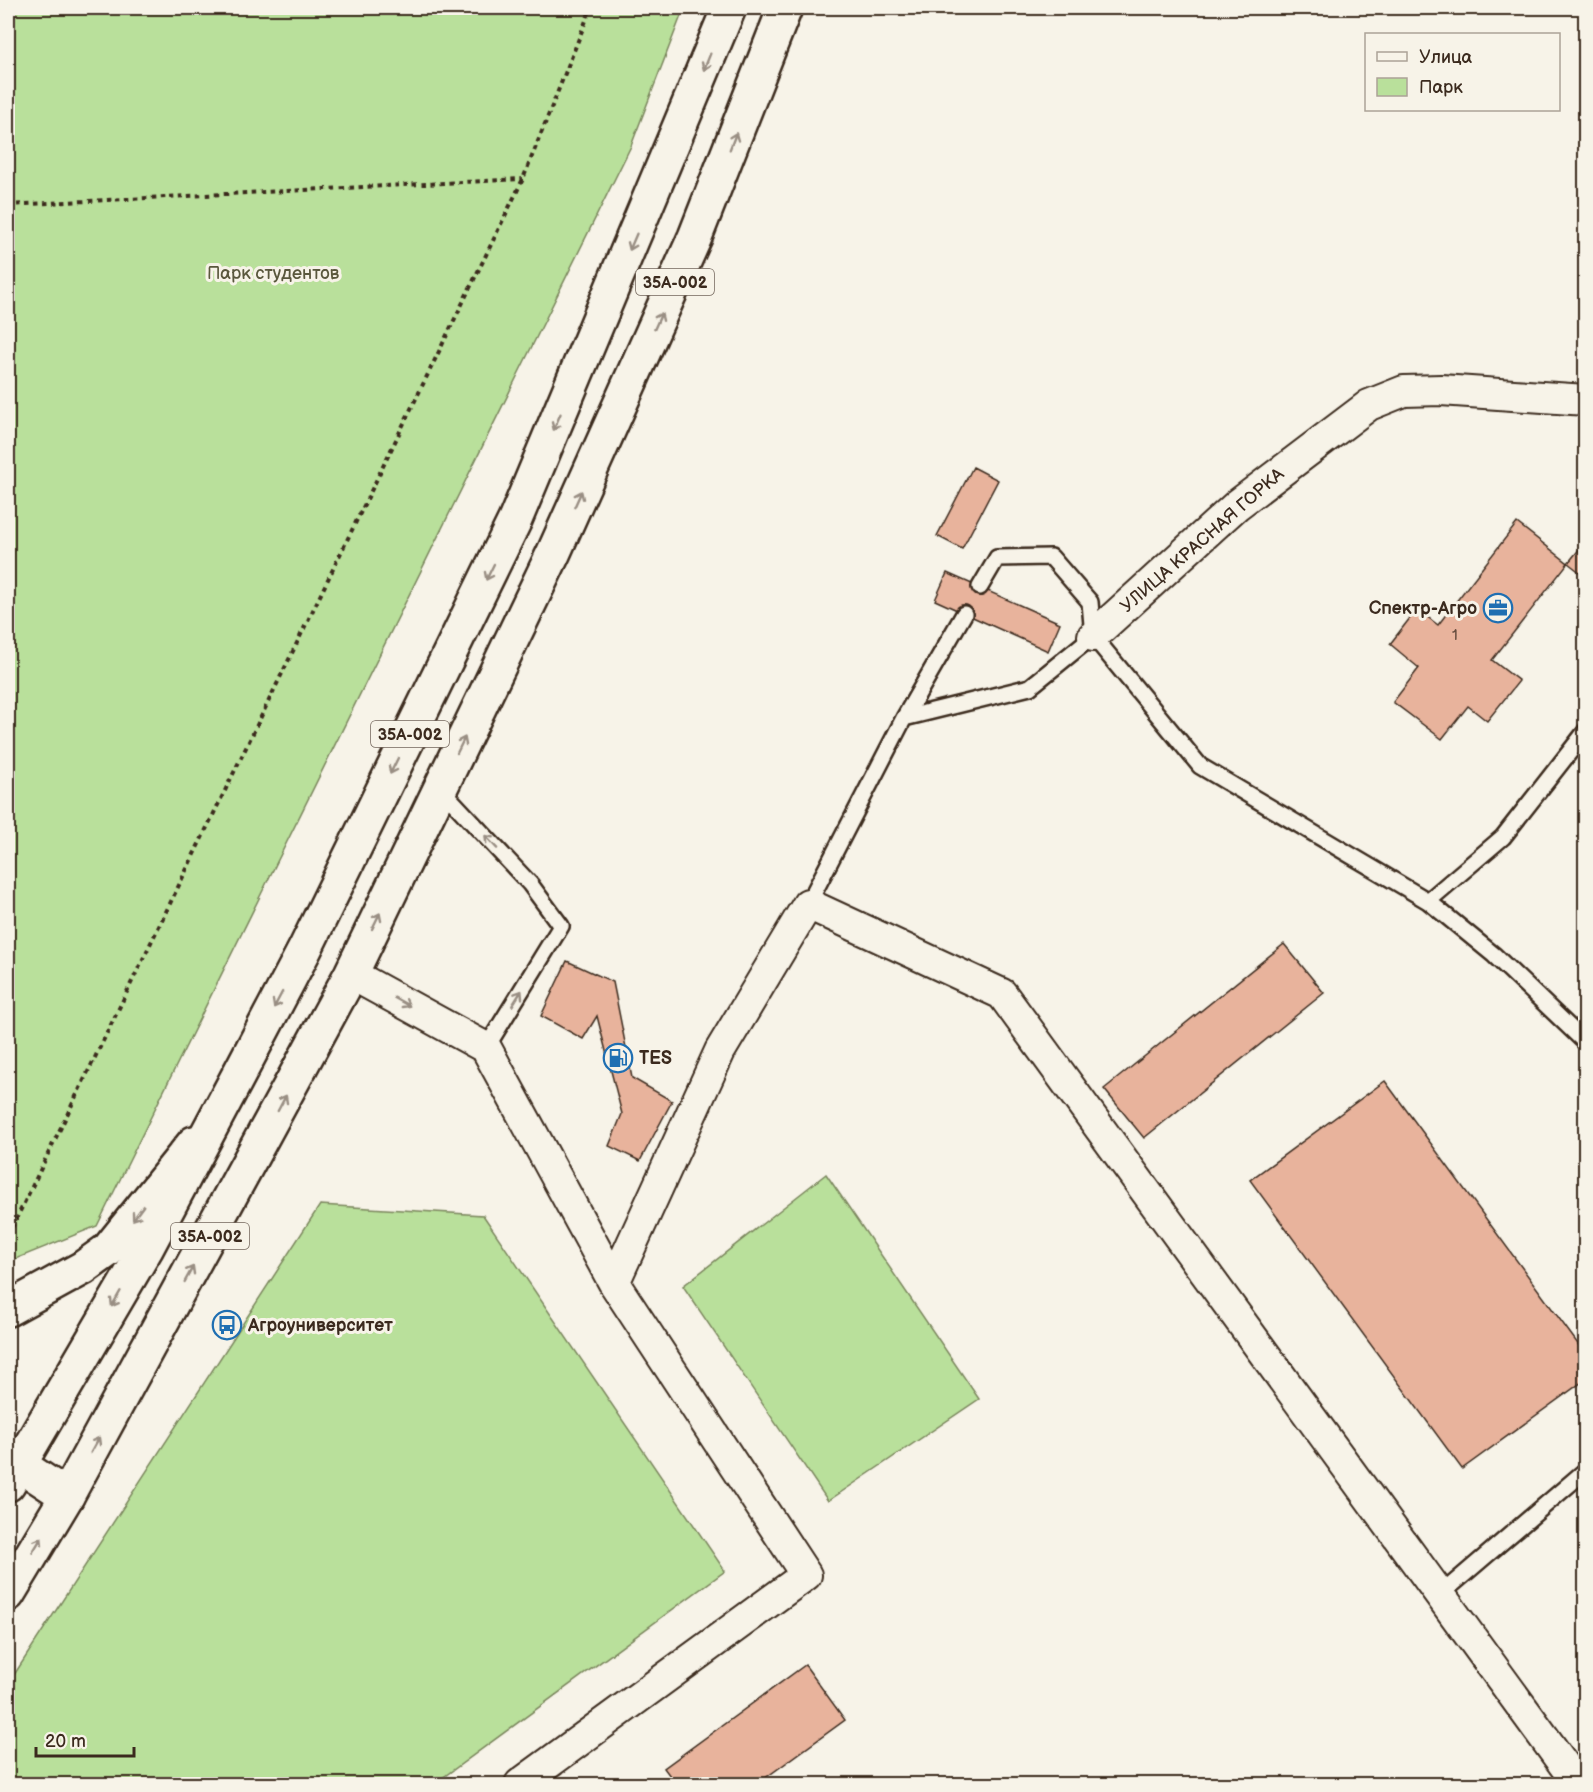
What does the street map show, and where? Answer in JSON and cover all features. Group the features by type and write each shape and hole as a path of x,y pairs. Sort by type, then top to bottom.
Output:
{"main road":[{"name":"35А-002","path":"11,1469 146,1249 305,949 515,520 729,8"},
{"name":"35А-002","path":"8,1594 67,1497 351,974 554,552 695,237 785,8"},
{"path":"8,1309 82,1268 108,1250 215,1119"},
{"path":"11,1469 67,1497"}],"street":[{"name":"УЛИЦА КРАСНАЯ ГОРКА","path":"1093,636 1237,505 1369,405 1404,391 1441,390 1586,400"},
{"path":"614,1283 720,1051 808,904 1002,994 1578,1785"},
{"path":"351,974 486,1048 614,1283 806,1575 520,1785"}],"lane":[{"path":"980,587 996,558 1051,557 1090,602 1093,636 1200,766 1428,901 1494,955 1586,1043"},
{"path":"808,904 904,718 964,614"},
{"path":"904,718 1030,687 1093,636"},
{"path":"1428,901 1503,837 1586,731"},
{"path":"440,788 530,884 561,926 486,1048"},
{"path":"1440,1595 1586,1470"}],"path":[{"path":"8,1236 523,179 591,8"},
{"path":"8,205 523,179"}],"green space":[{"name":"Парк студентов","path":"8,8 684,8 631,146 97,1226 8,1262"},
{"path":"826,1174 979,1399 828,1501 683,1286"},
{"path":"320,1205 483,1215 725,1571 434,1784 8,1784 8,1684"}],"building":[{"path":"973,467 998,480 962,549 937,536"},
{"path":"1517,523 1568,563 1492,660 1519,681 1487,721 1468,706 1442,739 1393,702 1419,668 1390,644 1417,609 1438,625"},
{"path":"1586,541 1586,577 1568,563"},
{"path":"947,573 1060,623 1048,651 935,600"},
{"path":"1284,944 1324,993 1144,1138 1104,1089"},
{"name":"TES","path":"567,961 613,982 632,1078 672,1101 640,1161 609,1146 622,1114 597,1016 583,1039 541,1016"},
{"path":"1385,1081 1586,1355 1586,1379 1462,1469 1250,1180"},
{"path":"805,1665 845,1720 757,1784 676,1784 664,1768"}],"place":[{"name":"Спектр-Агро","path":"1498,608"},
{"name":"TES","path":"618,1058"},
{"name":"Агроуниверситет","path":"227,1325"}]}
